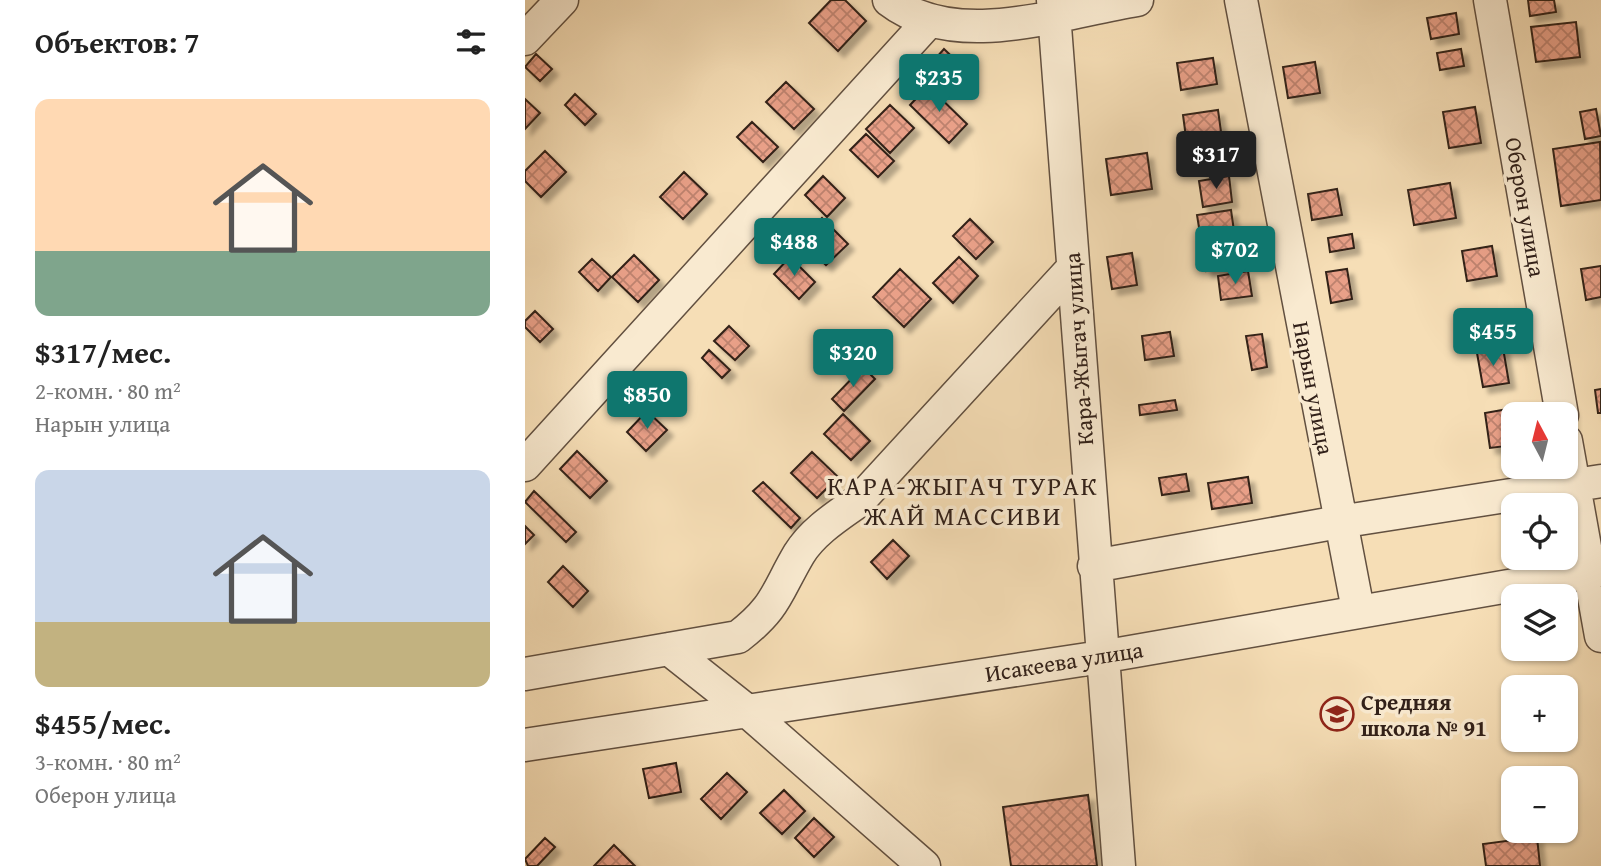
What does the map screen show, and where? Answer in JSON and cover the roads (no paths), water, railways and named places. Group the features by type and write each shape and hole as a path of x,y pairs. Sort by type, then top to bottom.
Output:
{"street":[{"path":"525,40 562,0"},
{"path":"889,0 913,16 929,21 1012,24 1053,8 1137,0"},
{"name":"Нарын улица","path":"1241,0 1358,610"},
{"name":"Оберон улица","path":"1490,0 1560,402"},
{"name":"Кара-Жыгач улица","path":"1053,8 1119,866"},
{"path":"525,465 929,21"},
{"path":"525,674 738,637 761,620 779,595 800,552 824,526 860,500 1072,269"},
{"path":"1579,466 1588,483 1601,636"},
{"path":"1094,566 1339,522 1588,483"},
{"name":"Исакеева улица","path":"525,745 1101,657 1596,570"},
{"path":"669,649 746,710 924,866"}],"place":[{"name":"Средняя школа № 91","path":"1337,714"}],"district":[{"name":"КАРА-ЖЫГАЧ ТУРАК ЖАЙ МАССИВИ","path":"963,500"}]}
